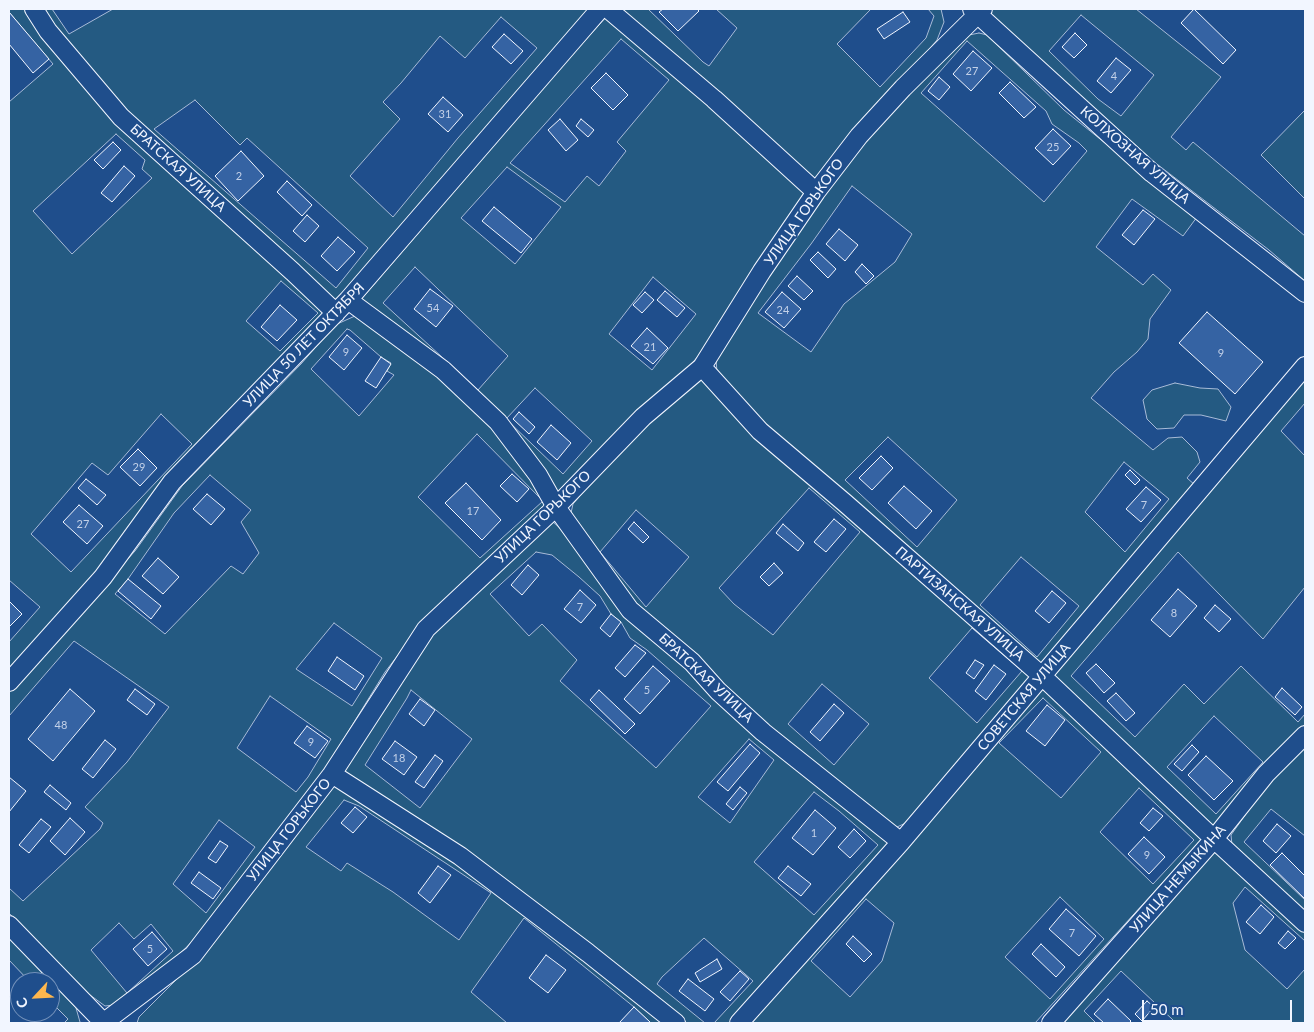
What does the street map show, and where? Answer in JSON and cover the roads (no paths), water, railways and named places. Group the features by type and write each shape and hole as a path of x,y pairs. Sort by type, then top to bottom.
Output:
{"street":[{"name":"БРАТСКАЯ УЛИЦА","path":"34,9 48,31 121,117 293,272 342,307 443,370 498,422 538,475 556,507 630,610 692,662 718,691 764,732 901,842"},
{"name":"УЛИЦА 50 ЛЕТ ОКТЯБРЯ","path":"9,682 103,577 172,482 342,307 600,9"},
{"path":"608,9 714,100 816,192"},
{"name":"УЛИЦА ГОРЬКОГО","path":"104,1023 193,955 332,774 426,629 556,507 643,417 702,367 762,271 816,192 859,136 977,11"},
{"name":"КОЛХОЗНАЯ УЛИЦА","path":"977,11 1152,173 1305,293"},
{"name":"СОВЕТСКАЯ УЛИЦА","path":"739,1023 901,842 1305,366"},
{"name":"ПАРТИЗАНСКАЯ УЛИЦА","path":"702,367 760,431 1042,676 1305,924"},
{"name":"УЛИЦА НЕМЫКИНА","path":"1051,1023 1214,839 1266,774 1305,735"},
{"path":"332,774 460,856 588,953 676,1023"},
{"path":"9,925 104,1023"}]}
